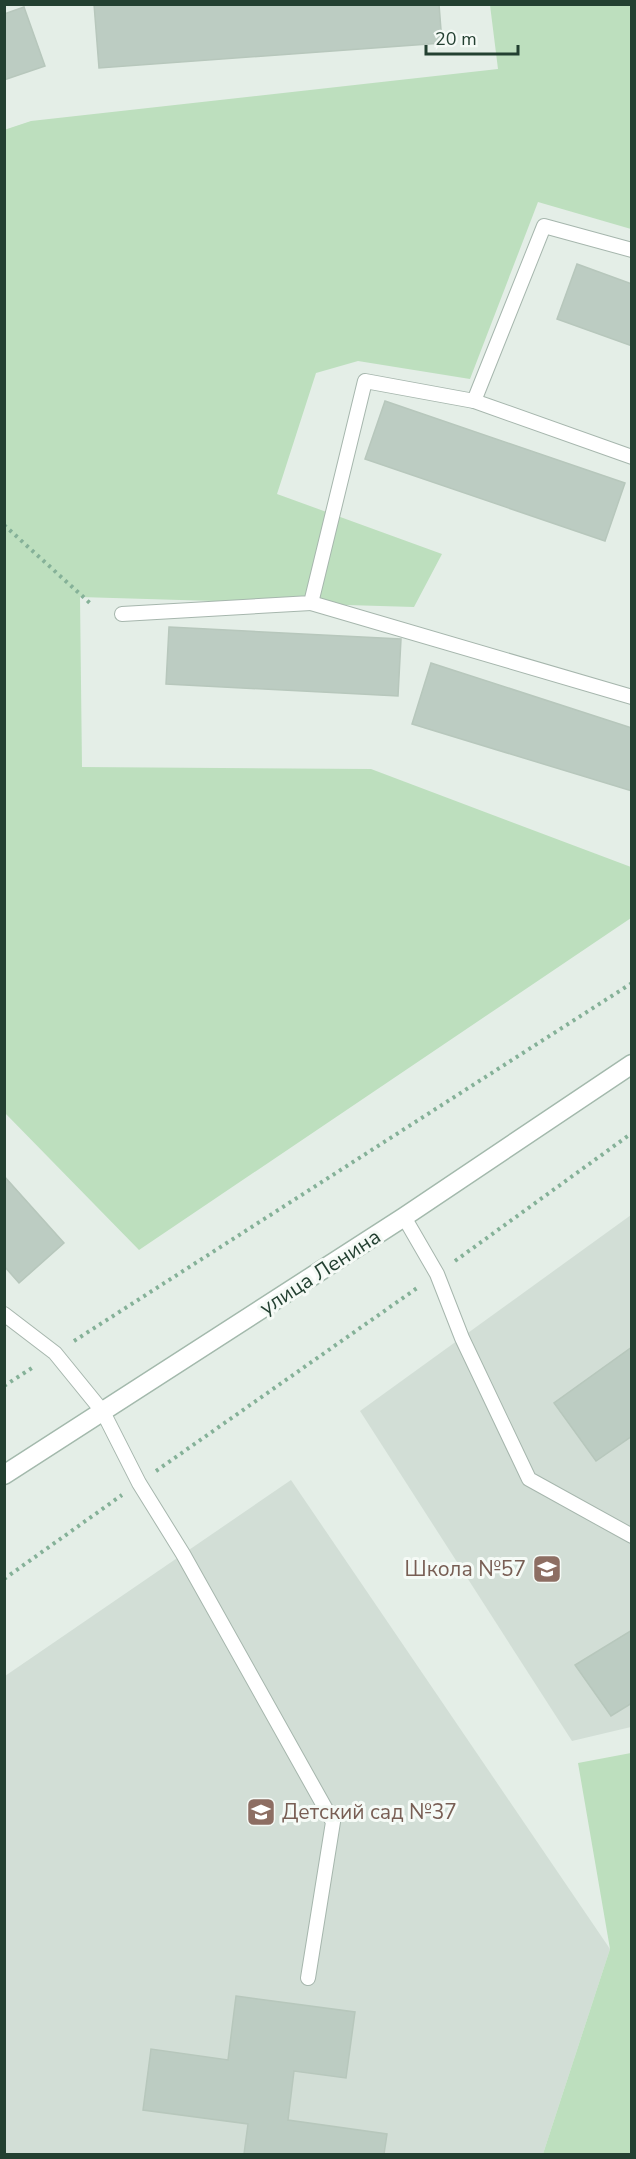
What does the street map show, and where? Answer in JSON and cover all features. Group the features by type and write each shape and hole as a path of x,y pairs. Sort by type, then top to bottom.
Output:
{"main road":[{"name":"улица Ленина","path":"4,1474 404,1217 632,1064"}],"lane":[{"path":"474,401 544,226 632,250"},
{"path":"311,603 365,381 474,401 632,457"},
{"path":"122,615 311,603 632,697"},
{"path":"404,1217 437,1274 462,1338 529,1479 632,1536"},
{"path":"4,1314 55,1353 103,1412 139,1483 183,1554 333,1822 308,1978"}],"path":[{"path":"4,525 91,604"},
{"path":"4,1386 632,983"},
{"path":"4,1579 437,1274 632,1132"}],"shaded area":[{"name":"Школа №57","path":"631,1215 631,1727 572,1741 360,1411"},
{"name":"Детский сад №37","path":"291,1480 610,1949 543,2154 5,2154 5,1676"}],"green space":[{"path":"490,5 631,5 631,229 538,202 470,379 358,361 316,373 277,494 442,554 414,607 80,597 82,767 371,769 631,867 631,918 139,1250 5,1113 4,130 31,121 498,69"},
{"path":"631,1753 631,2154 543,2154 610,1949 578,1763"}],"building":[{"path":"94,4 439,4 442,43 99,68"},
{"path":"24,7 45,66 4,80 4,14"},
{"path":"577,264 632,284 632,346 557,319"},
{"path":"385,401 625,483 605,541 365,459"},
{"path":"169,627 401,639 398,696 166,684"},
{"path":"431,663 632,728 632,791 412,724"},
{"path":"4,1176 64,1243 19,1283 4,1266"},
{"path":"632,1347 632,1436 596,1461 554,1403"},
{"path":"632,1630 632,1703 611,1716 575,1665"},
{"path":"236,1996 355,2012 346,2078 294,2071 288,2120 387,2134 384,2154 244,2154 248,2124 143,2110 151,2049 228,2060"}],"place":[{"name":"Школа №57","path":"547,1569"},
{"name":"Детский сад №37","path":"261,1812"}]}
